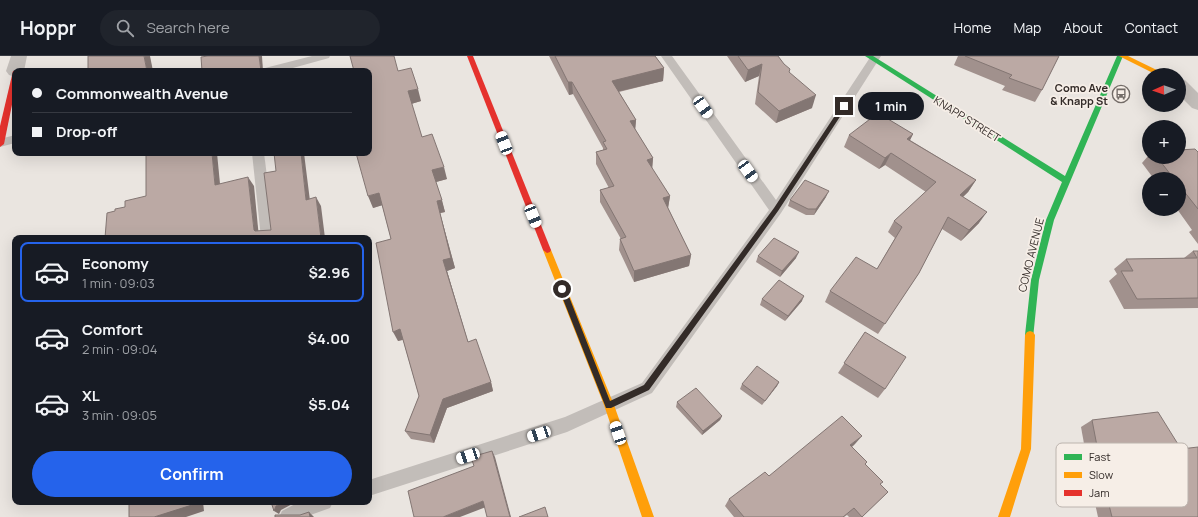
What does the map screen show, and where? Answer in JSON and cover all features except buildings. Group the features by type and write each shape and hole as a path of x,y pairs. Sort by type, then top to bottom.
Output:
{"street":[{"path":"16,68 19,56"},
{"path":"470,56 609,405 648,517"},
{"path":"1121,56 1151,68"},
{"name":"COMO AVENUE","path":"1004,517 1026,449 1031,311 1035,280 1050,220 1121,56"},
{"name":"KNAPP STREET","path":"872,57 1067,180"},
{"path":"0,143 12,86"},
{"path":"1186,91 1198,104"}],"lane":[{"path":"280,68 325,56"},
{"path":"666,56 776,210"},
{"path":"372,487 567,424 646,388 776,210 872,57"},
{"path":"0,143 12,140"},
{"path":"258,156 268,235"},
{"path":"296,510 314,505"}],"traffic: fast":[{"path":"868,56 1067,181"},
{"path":"1030,335 1035,280 1050,220 1120,56"}],"traffic: slow":[{"path":"1122,56 1148,68"},
{"path":"547,250 609,405 648,517"},
{"path":"1004,517 1026,449 1030,335"}],"traffic: jam":[{"path":"470,56 547,250"},
{"path":"0,144 12,87"}],"place":[{"name":"Como Ave & Knapp St","path":"1121,94"}],"route":[{"path":"562,289 609,405 646,388 776,210 844,106"}]}
